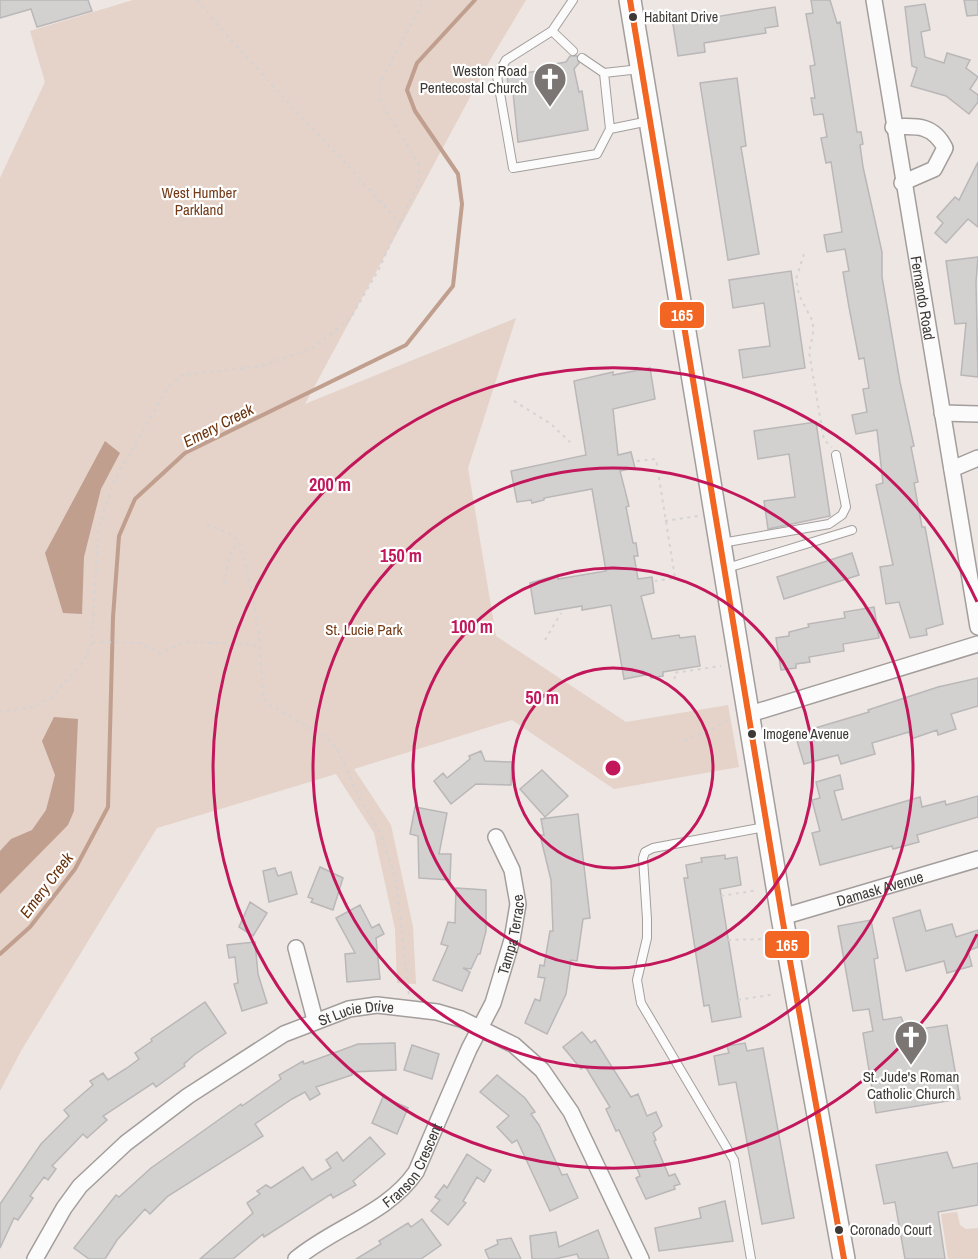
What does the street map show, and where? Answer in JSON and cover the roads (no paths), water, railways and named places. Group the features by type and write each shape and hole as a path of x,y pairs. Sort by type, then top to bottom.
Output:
{"main road":[{"path":"630,0 726,568 740,716 768,826 782,917 844,1259"}],"street":[{"name":"Fernando Road","path":"874,0 902,183 978,627"},
{"path":"893,127 922,126 939,136 945,148 934,169 902,183"},
{"path":"942,413 978,414"},
{"path":"952,469 978,458"},
{"path":"740,716 978,644"},
{"name":"Tampa Terrace","path":"479,1029 493,1003 512,940 518,904 512,870 496,837"},
{"name":"Damask Avenue","path":"782,917 978,859"},
{"path":"296,948 315,1020"},
{"name":"St Lucie Drive","path":"35,1259 64,1208 80,1186 126,1143 188,1096 284,1034 315,1020 349,1009 377,1005 449,1014 514,1046 554,1084 571,1113 641,1259"},
{"name":"Franson Crescent","path":"296,1259 307,1250 386,1203 408,1184 416,1172 479,1029"}],"lane":[{"path":"573,0 552,31 506,60 497,76 513,168 597,154 610,129 604,73"},
{"path":"552,31 573,51"},
{"path":"582,58 604,73 642,69"},
{"path":"610,129 650,121"},
{"path":"722,543 829,524 842,515 846,507 836,455"},
{"path":"726,568 852,530"},
{"path":"751,1259 734,1160 641,1003 637,980 647,938 645,852 653,848 768,826"}],"waterway":[{"name":"Emery Creek","path":"0,954 30,927 75,869 108,807 113,617 119,536 135,499 185,453 406,345 453,286 462,204 458,174 415,111 407,90 417,63 475,0"}],"place":[{"name":"Habitant Drive","path":"633,17"},
{"name":"Weston Road Pentecostal Church","path":"550,108"},
{"name":"Imogene Avenue","path":"752,734"},
{"name":"St. Jude's Roman Catholic Church","path":"911,1066"},
{"name":"Coronado Court","path":"839,1230"}],"park label":[{"name":"West Humber Parkland","path":"199,200"},
{"name":"St. Lucie Park","path":"364,629"}]}
